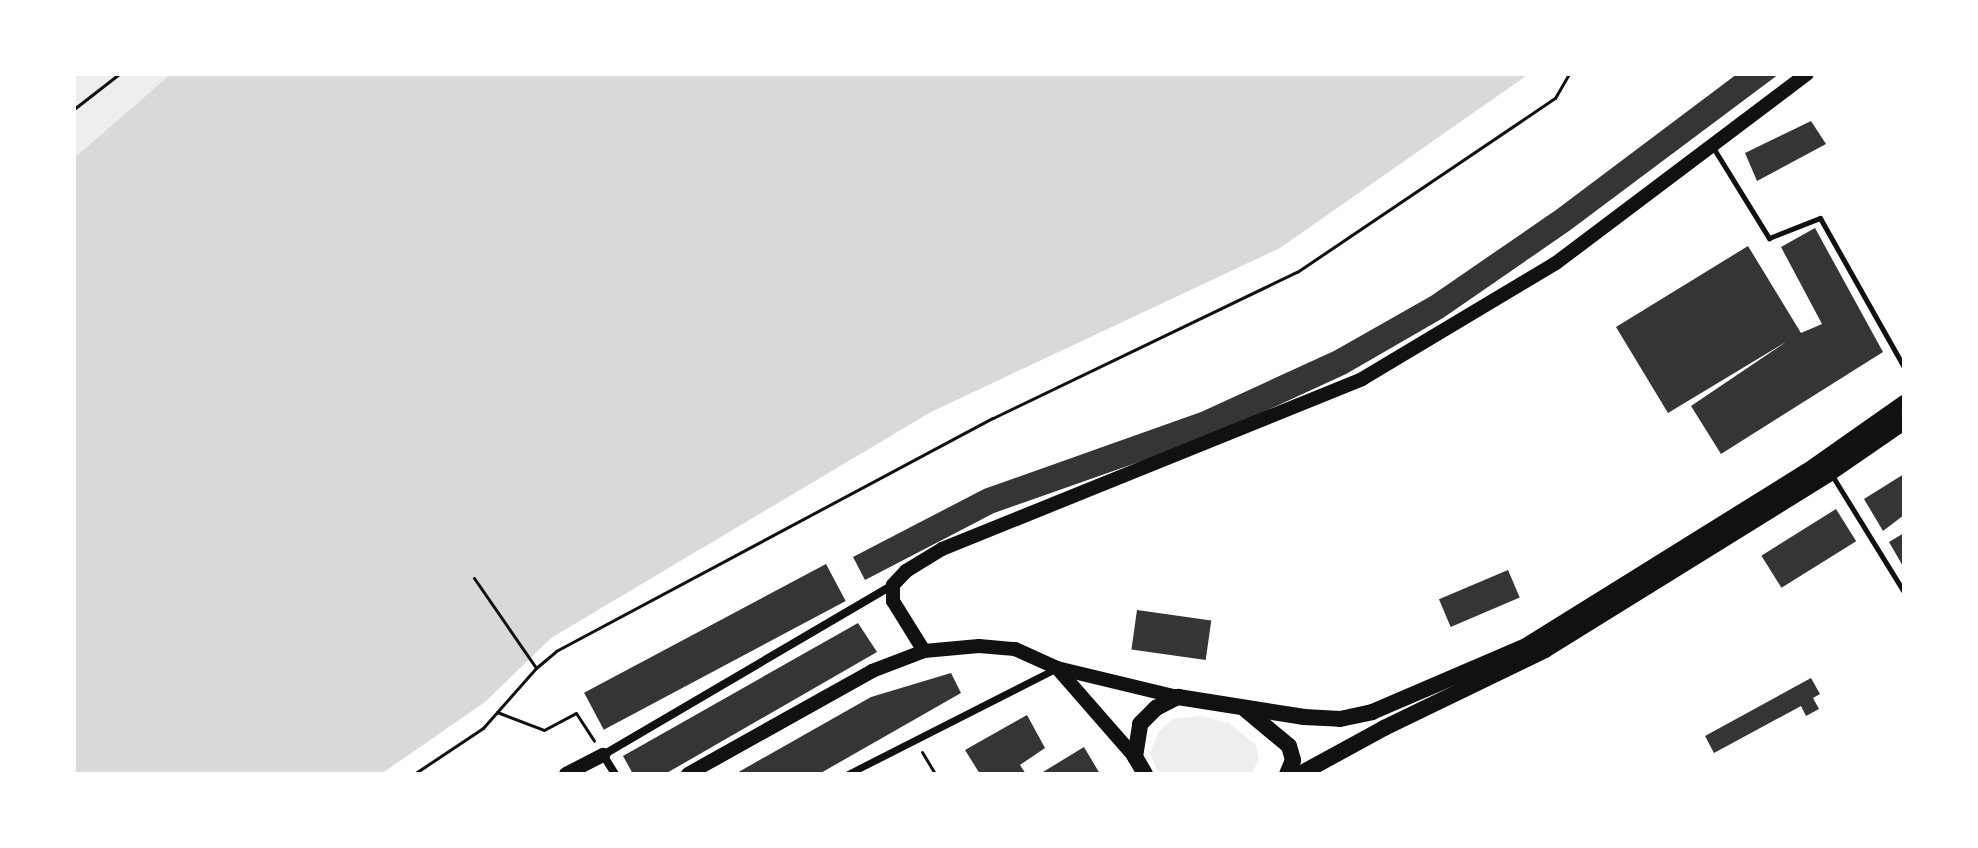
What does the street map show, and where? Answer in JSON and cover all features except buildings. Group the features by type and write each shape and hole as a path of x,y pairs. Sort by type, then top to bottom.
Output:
{"main road":[{"path":"1145,774 1135,757 1135,739 1140,724 1156,708 1178,697 1304,717 1340,719 1361,714 1526,646 1806,472 1904,403"},
{"path":"1300,774 1384,728 1545,650 1830,473 1904,422"},
{"path":"1238,705 1278,733 1289,746 1293,760 1287,774"}],"street":[{"path":"566,774 893,585 906,571 942,549 1362,379 1556,263 1807,74"},
{"path":"893,585 893,601 924,651"},
{"path":"688,774 872,671 924,651 979,646 1015,649 1057,668 1178,697"},
{"path":"848,774 1057,668"},
{"path":"1057,668 1135,757"},
{"path":"603,755 615,774"}],"lane":[{"path":"1712,146 1769,238 1820,218 1904,367"},
{"path":"1830,473 1904,592"}],"path":[{"path":"74,109 119,74"},
{"path":"414,774 483,728 536,668 556,651 993,418 1297,272 1555,98 1569,74"},
{"path":"474,578 536,668"},
{"path":"497,712 544,730 576,713 603,755"},
{"path":"914,738 935,774"}],"shaded area":[{"path":"74,74 171,74 74,158"},
{"path":"171,74 1529,74 1280,248 931,412 551,638 485,702 381,774 74,774 74,158"},
{"path":"1200,716 1229,723 1256,745 1259,760 1251,774 1159,774 1150,753 1159,731 1173,719"}]}
